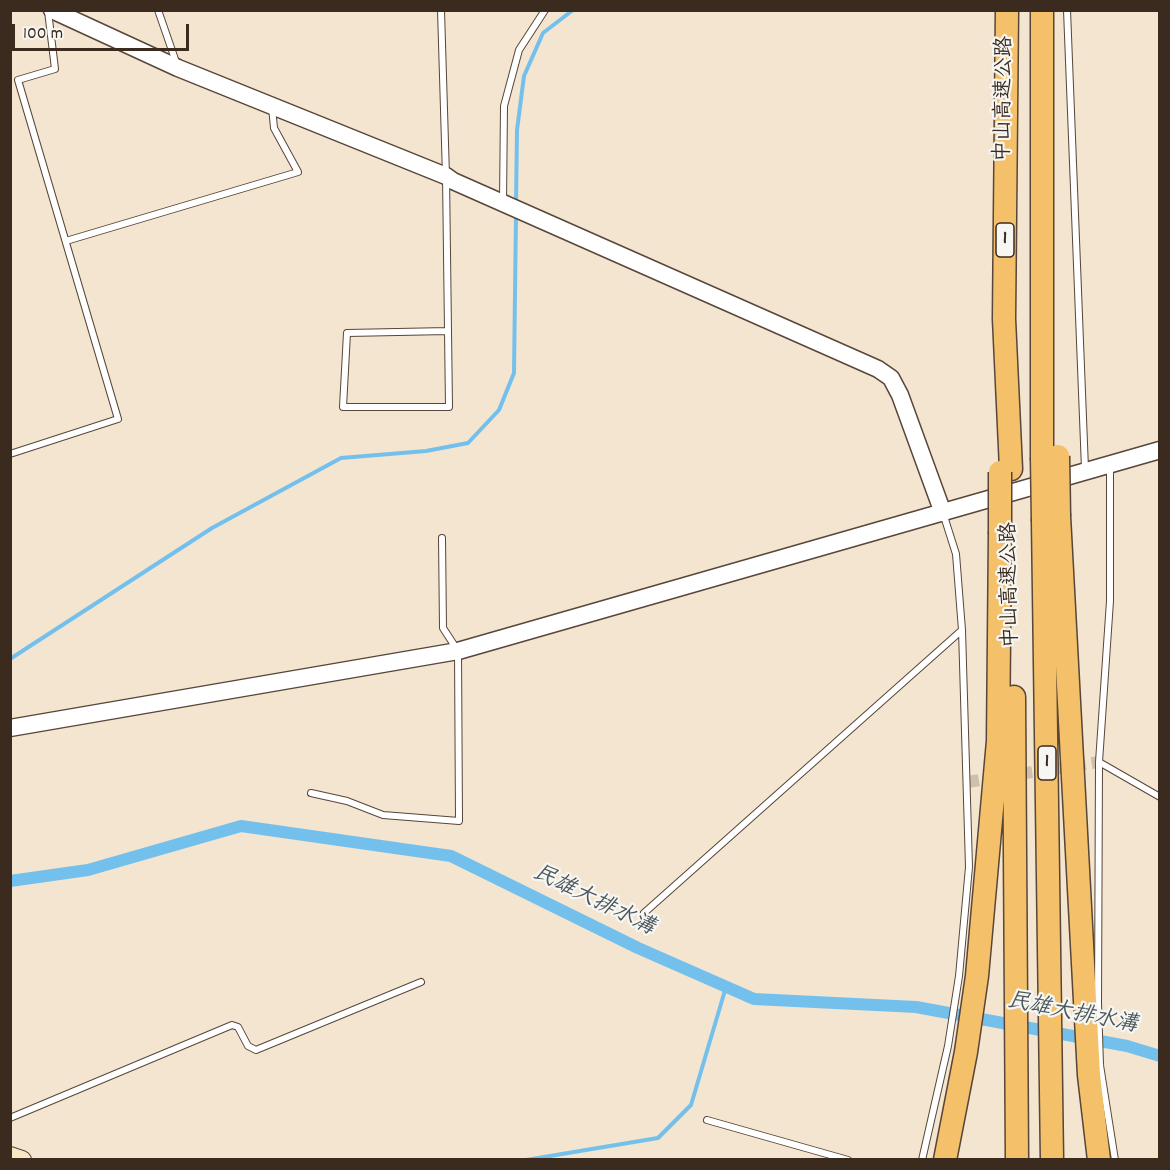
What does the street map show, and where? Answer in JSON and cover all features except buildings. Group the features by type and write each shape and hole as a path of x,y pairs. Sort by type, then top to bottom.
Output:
{"highway":[{"name":"中山高速公路","path":"1007,10 1005,470 1017,995 1017,1160"},
{"name":"中山高速公路","path":"1042,10 1042,309 1052,339 1050,457 1052,1160"},
{"path":"1051,519 1092,1007 1099,1160"},
{"path":"945,1160 957,1049 998,741 1006,532"}],"main road":[{"path":"10,1156 22,1160"}],"street":[{"path":"50,10 178,68 446,176 878,369 891,378 900,395 943,513"},
{"path":"10,728 458,651 1160,450"}],"lane":[{"path":"10,454 118,419 18,80 55,69 50,10"},
{"path":"158,10 178,68"},
{"path":"441,10 446,176 449,407 343,407 347,333 448,331"},
{"path":"511,206 504,105 519,50 545,10"},
{"path":"1067,10 1085,472"},
{"path":"66,241 298,172 274,128 272,107"},
{"path":"1092,1007 1099,762 1110,602 1110,465"},
{"path":"943,513 956,554 962,630 969,867 968,976"},
{"path":"311,793 347,801 383,815 459,821 458,651 443,628 441,538"},
{"path":"644,913 962,630"},
{"path":"1099,762 1160,797"},
{"path":"10,1118 232,1026 238,1027 248,1046 256,1050 421,982"},
{"path":"922,1160 957,1049"},
{"path":"1094,1070 1115,1160"},
{"path":"707,1120 848,1160"}],"waterway":[{"path":"516,204 517,130 524,76 543,33 573,10"},
{"path":"10,659 212,528 341,458 426,451 468,443 499,410 514,373 516,214"},
{"name":"民雄大排水溝","path":"10,881 88,870 241,826 451,856 638,948 754,999 916,1007 1127,1046 1160,1056"},
{"path":"526,1160 658,1138 691,1105 726,987"}],"tunnel":[{"path":"967,782 1099,762"}]}
